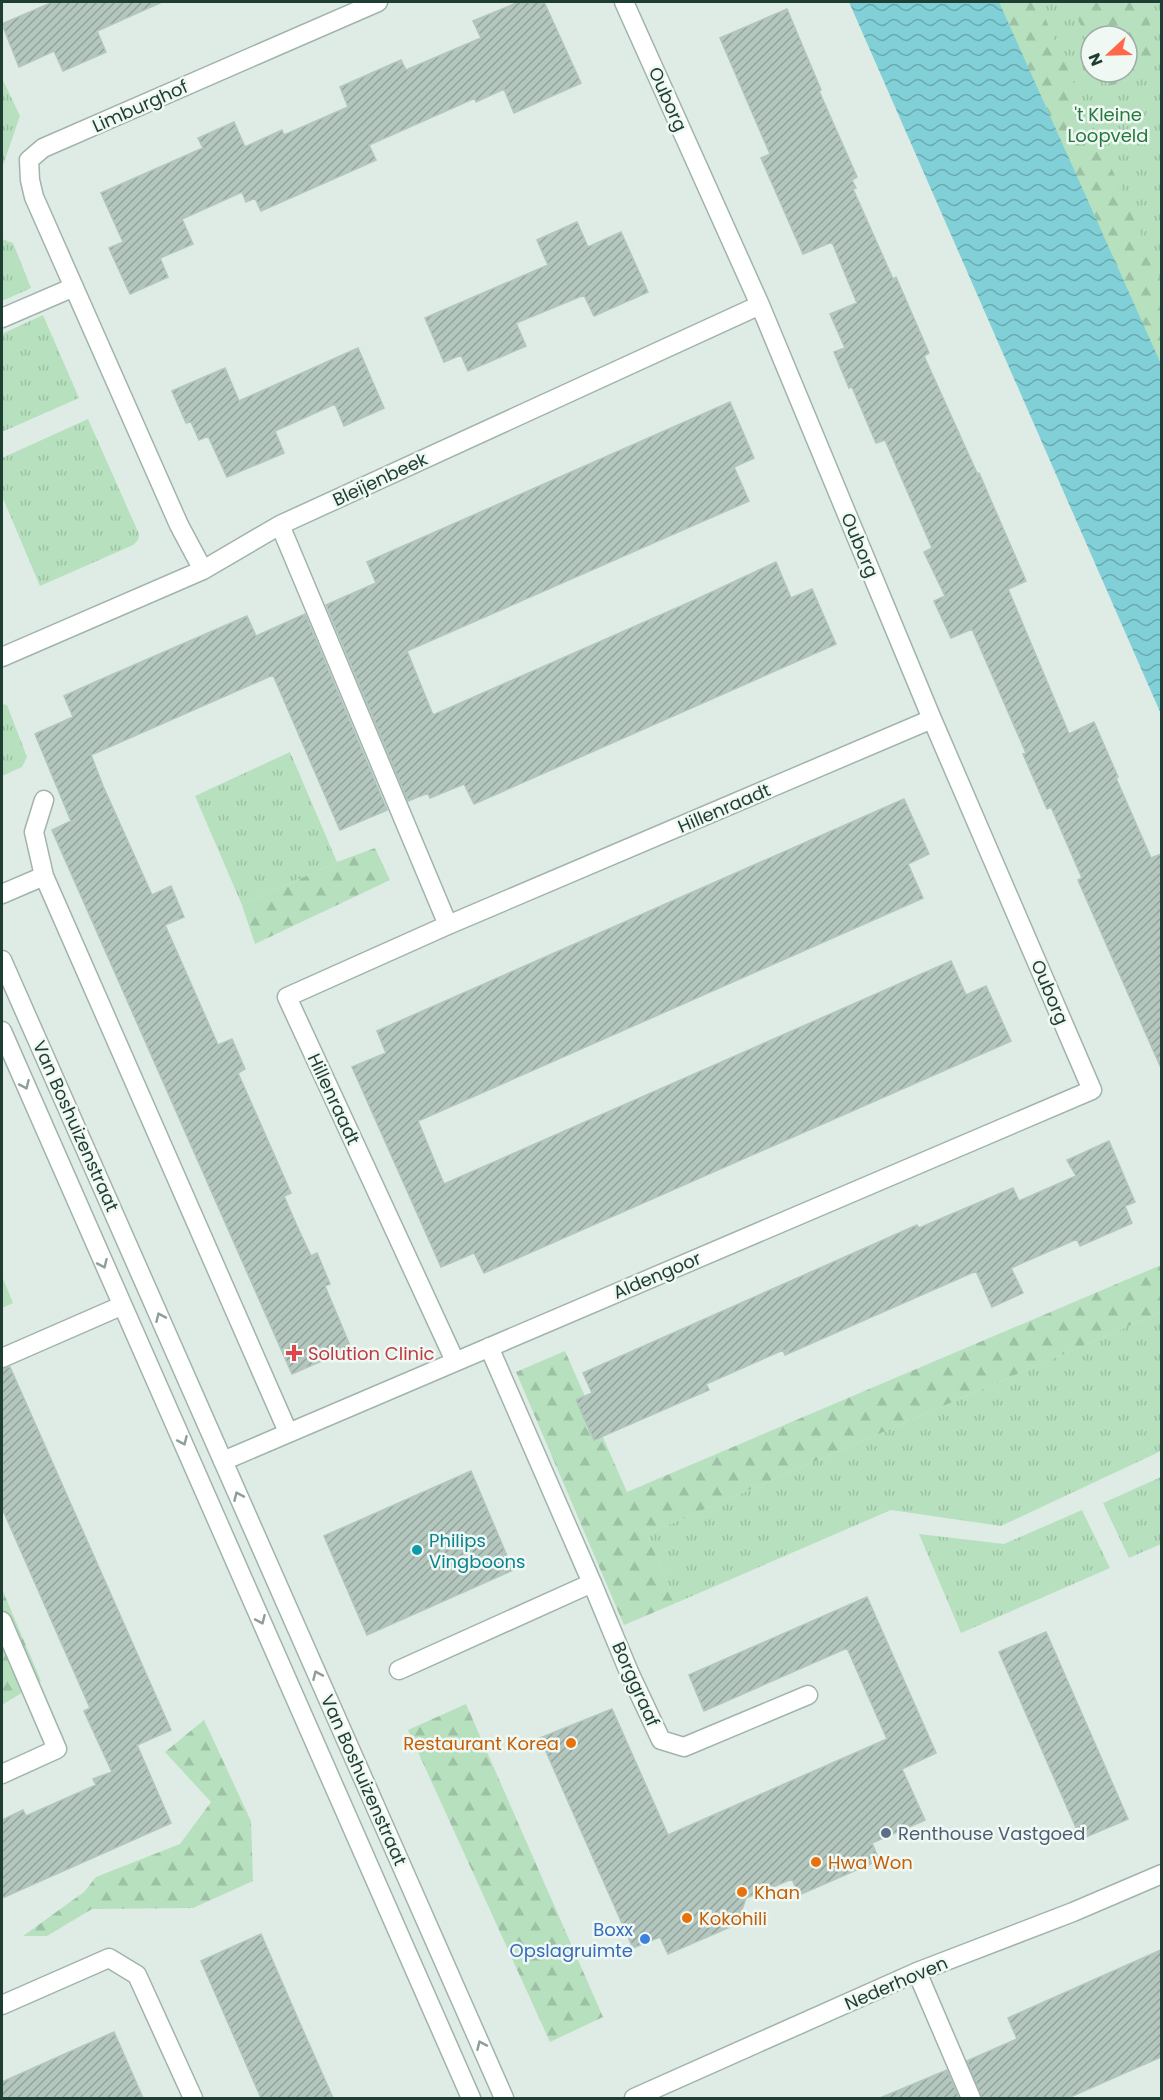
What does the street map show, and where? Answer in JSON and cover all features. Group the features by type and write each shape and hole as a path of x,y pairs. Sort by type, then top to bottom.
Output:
{"street":[{"name":"Limburghof","path":"203,570 179,525 34,197 29,160 44,148 378,2"},
{"name":"Ouborg","path":"624,2 760,305 932,719 1092,1090"},
{"path":"2,318 74,287"},
{"name":"Bleijenbeek","path":"2,657 203,570 280,525 760,305"},
{"path":"280,525 448,924"},
{"name":"Hillenraadt","path":"456,1361 287,997 448,924 932,719"},
{"path":"44,800 34,832 44,876 288,1432"},
{"path":"2,894 44,876"},
{"name":"Van Boshuizenstraat","path":"2,960 504,2098"},
{"name":"Van Boshuizenstraat","path":"2,1031 471,2098"},
{"name":"Aldengoor","path":"223,1461 1092,1090"},
{"path":"2,1358 149,1293"},
{"name":"Borggraaf","path":"489,1347 629,1672 661,1740 684,1747 808,1695"},
{"path":"197,1472 223,1461"},
{"path":"399,1670 592,1583"},
{"path":"2,1621 57,1749 2,1774"},
{"name":"Nederhoven","path":"634,2098 917,1972 1073,1912 1161,1874"},
{"path":"2,2005 109,1958 137,1975 193,2098"},
{"path":"917,1972 971,2098"}],"green space":[{"name":"'t Kleine Loopveld","path":"996,2 1161,2 1161,377"},
{"path":"999,2 1038,2 1161,280 1161,364"},
{"path":"1070,2 1146,2 1152,37 1152,49 1147,64 1139,72 1139,24 1080,24"},
{"path":"2,78 20,116 2,168"},
{"path":"2,239 13,243 31,288 2,301"},
{"path":"43,315 79,398 2,432 2,334"},
{"path":"88,419 139,534 138,540 133,545 40,586 2,496 2,458"},
{"path":"2,704 7,705 27,757 22,767 2,776"},
{"path":"290,752 337,862 242,905 195,796"},
{"path":"375,848 390,880 255,944 242,905 337,862"},
{"path":"1161,1265 1161,1312 647,1534 676,1603 624,1625 516,1372 565,1351 627,1492"},
{"path":"2,1276 13,1303 2,1308"},
{"path":"1161,1312 1161,1451 1001,1526 891,1510 676,1603 647,1534"},
{"path":"1161,1477 1161,1544 1129,1558 1103,1503"},
{"path":"1082,1510 1110,1568 961,1633 919,1534 1004,1544"},
{"path":"2,1589 41,1681 2,1705"},
{"path":"466,1704 603,2017 550,2042 408,1730"},
{"path":"204,1720 251,1821 253,1881 193,1908 92,1909 47,1936 23,1936 84,1892 96,1877 180,1844 211,1802 165,1752"}],"water":[{"path":"849,2 999,2 1161,364 1161,714"}],"building":[{"path":"53,2 162,2 97,31 106,52 63,71 54,51 19,67 2,24"},
{"path":"519,2 544,2 581,83 514,113 504,89 476,102 475,98 369,145 376,160 261,211 255,198 246,202 242,192 182,219 193,244 160,258 168,277 130,294 109,248 123,242 101,193 203,148 198,138 234,122 245,147 282,130 284,135 348,107 340,87 401,60 406,70 481,38 473,21"},
{"path":"787,9 821,90 819,91 857,177 852,180 856,188 853,189 893,279 896,277 929,353 924,356 1026,581 1008,589 1069,734 1094,722 1151,858 1161,854 1161,1068 1078,880 1082,878 1051,807 1047,809 1023,754 1026,753 972,629 951,638 934,601 945,596 924,552 932,548 885,440 876,443 834,352 845,348 830,314 857,303 832,242 803,254 761,158 770,154 720,38"},
{"path":"577,222 588,247 621,232 648,292 594,316 584,295 516,323 526,346 468,371 461,355 444,362 425,318 548,265 537,240"},
{"path":"358,348 384,408 344,426 335,404 275,431 284,453 227,477 208,436 199,440 191,422 186,423 172,391 225,368 239,401"},
{"path":"730,402 754,458 734,467 749,501 407,651 433,715 776,562 791,598 812,589 836,644 474,804 464,784 430,798 428,793 408,801 326,605 376,583 367,562"},
{"path":"305,614 387,810 340,830 273,675 91,755 152,895 171,886 184,917 165,925 218,1045 232,1039 245,1069 238,1073 291,1193 284,1196 311,1256 317,1253 330,1284 325,1286 351,1348 292,1374 52,830 71,821 35,734 73,717 64,696 95,682 247,616 256,636"},
{"path":"904,799 929,854 908,864 923,898 418,1121 444,1184 951,961 966,995 986,986 1011,1041 484,1273 474,1253 441,1267 352,1067 386,1053 377,1031"},
{"path":"1109,1141 1135,1202 1125,1206 1132,1223 1080,1246 1077,1239 1011,1268 1023,1293 992,1307 976,1271 785,1355 783,1350 706,1384 709,1390 594,1440 576,1400 592,1393 583,1373 917,1225 919,1228 1013,1188 1019,1201 1076,1176 1067,1160"},
{"path":"10,1367 171,1730 137,1745 171,1823 2,1898 2,1820 23,1810 26,1816 96,1785 93,1779 112,1772 84,1711 90,1708 2,1508 2,1369"},
{"name":"Philips Vingboons","path":"471,1471 513,1570 367,1635 324,1536"},
{"path":"867,1597 936,1753 902,1769 925,1820 872,1843 879,1860 799,1895 792,1879 746,1898 737,1924 668,1954 660,1937 633,1948 540,1738 612,1709 668,1835 887,1739 847,1648 704,1711 689,1675"},
{"path":"1046,1632 1128,1819 1081,1839 999,1652"},
{"path":"261,1934 333,2098 261,2098 201,1961"},
{"path":"1161,1950 1161,2057 1068,2098 982,2098 967,2061 1017,2039 1008,2018"},
{"path":"114,2032 143,2098 2,2098 2,2082"},
{"path":"947,2070 959,2098 880,2098"}],"place":[{"name":"Solution Clinic","path":"294,1353"},
{"name":"Philips Vingboons","path":"417,1550"},
{"name":"Restaurant Korea","path":"571,1743"},
{"name":"Renthouse Vastgoed","path":"886,1833"},
{"name":"Hwa Won","path":"816,1862"},
{"name":"Khan","path":"742,1892"},
{"name":"Kokohili","path":"687,1918"},
{"name":"Boxx Opslagruimte","path":"645,1939"}]}
